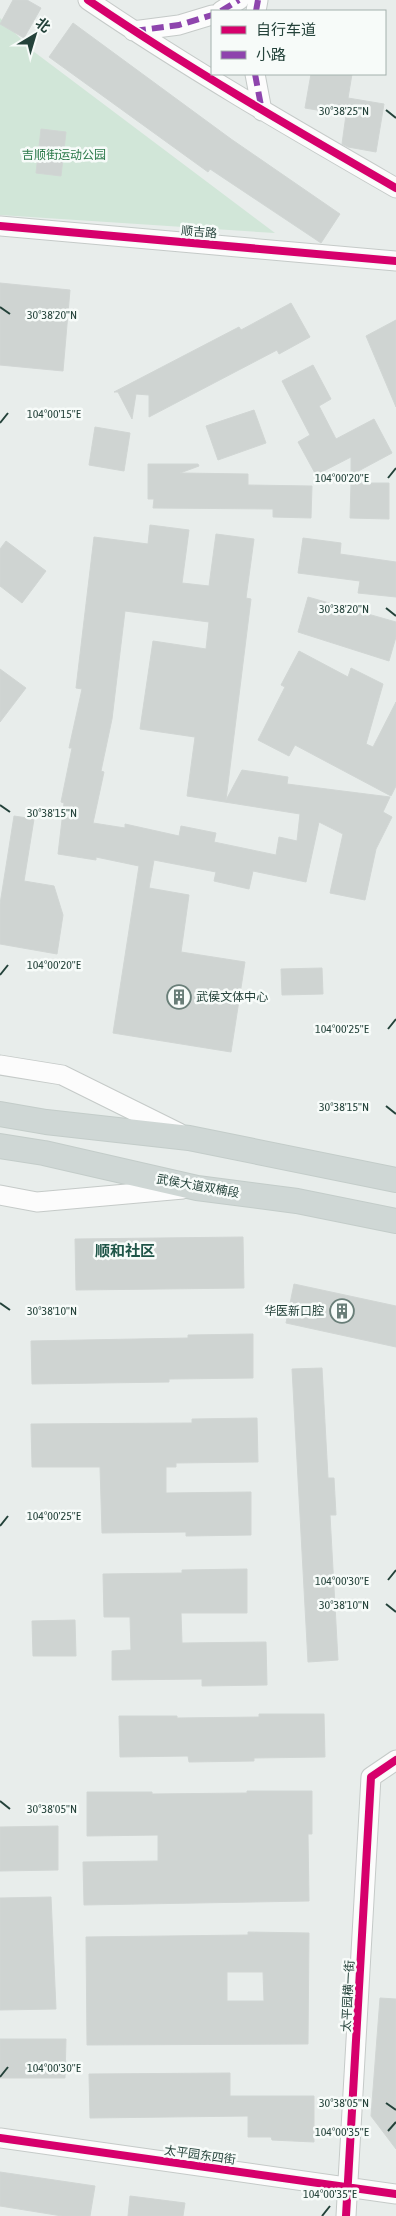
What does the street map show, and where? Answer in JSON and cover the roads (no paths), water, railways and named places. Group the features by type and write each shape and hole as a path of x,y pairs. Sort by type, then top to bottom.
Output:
{"main road":[{"path":"0,1114 46,1122 189,1138 396,1180"},
{"name":"武侯大道双楠段","path":"0,1146 44,1153 197,1188 297,1201 396,1222"}],"street":[{"path":"88,0 133,31 262,111 396,188"},
{"path":"223,10 239,0"},
{"path":"133,31 179,25 211,15"},
{"path":"255,75 262,111"},
{"name":"顺吉路","path":"0,226 396,261"},
{"path":"0,1065 62,1075 189,1138"},
{"path":"0,1195 37,1202 197,1188"},
{"name":"太平园横一街","path":"346,2216 372,1777 396,1760"},
{"name":"太平园东四街","path":"0,2138 396,2194"}],"place":[{"name":"武侯文体中心","path":"179,997"},
{"name":"华医新口腔","path":"342,1311"}],"district":[{"name":"顺和社区","path":"125,1251"}],"park label":[{"name":"吉顺街运动公园","path":"64,155"}]}
